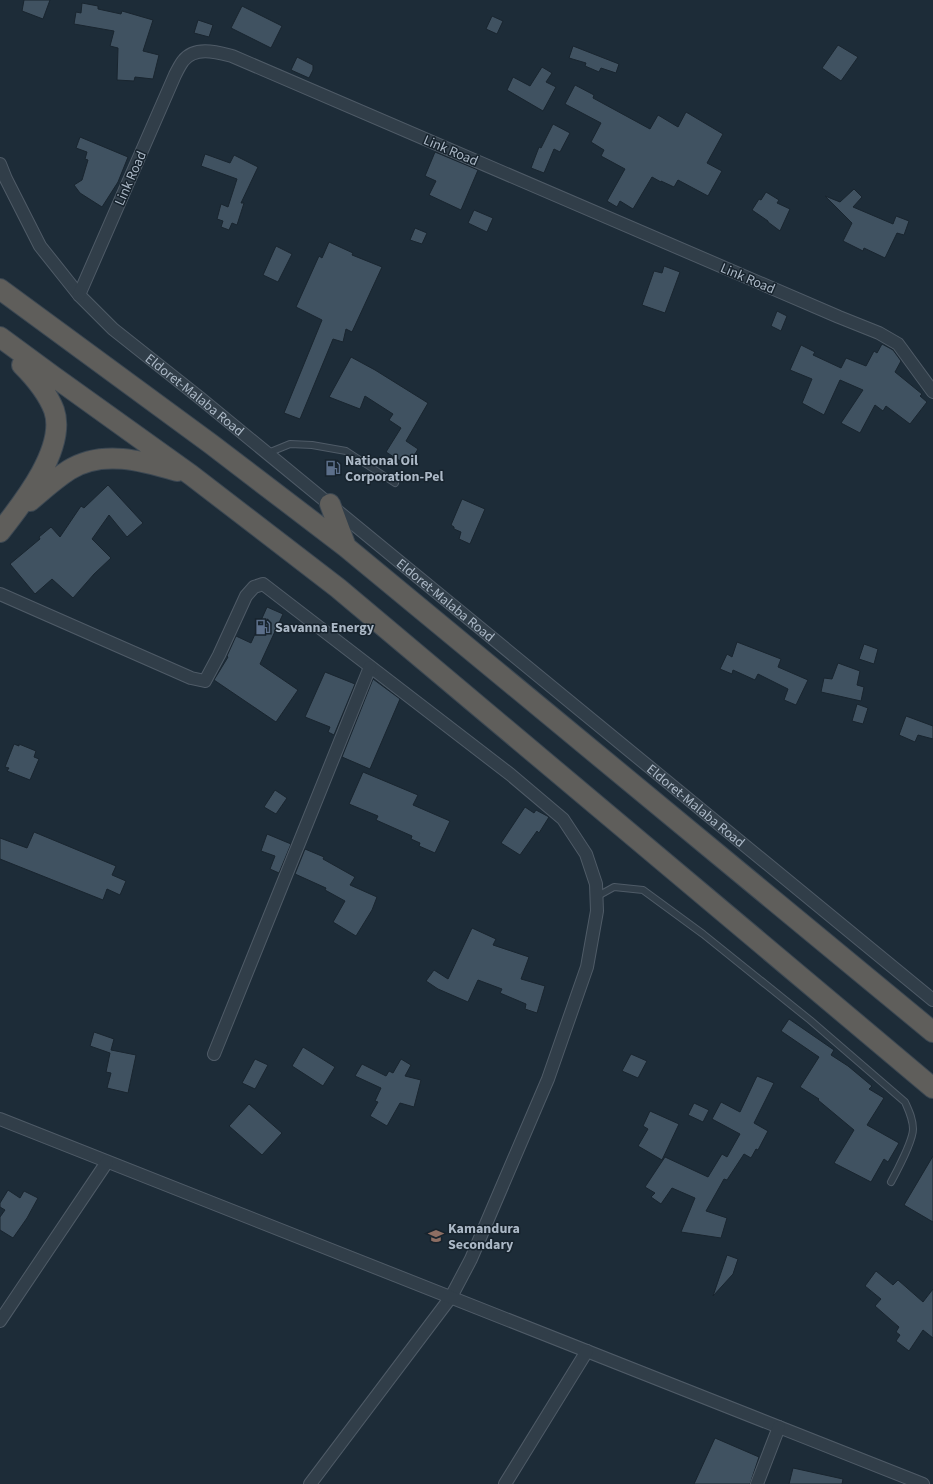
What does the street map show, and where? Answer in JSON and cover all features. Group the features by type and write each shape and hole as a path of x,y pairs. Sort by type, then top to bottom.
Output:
{"highway":[{"name":"Eldoret-Malaba Road","path":"0,289 211,444 346,547 933,1032"},
{"path":"0,336 191,475 338,588 933,1088"},
{"path":"0,341 37,380 48,396 54,411 56,422 56,431 52,449 44,468 15,513 0,532"},
{"path":"15,513 55,479 70,469 86,462 106,458 120,458 157,465 191,475"},
{"path":"330,504 346,547"}],"street":[{"name":"Link Road","path":"79,295 174,75 184,60 196,51 217,52 232,56 831,314 879,333 898,344 933,392"},
{"name":"Eldoret-Malaba Road","path":"0,164 40,246 79,295 113,329 268,453 933,1000"},
{"path":"0,594 191,678 205,681 219,655 246,596 254,587 263,584 511,775 563,818 586,854 596,884 597,910 587,967 553,1065 471,1259 451,1298 310,1484"},
{"path":"214,1054 370,667"},
{"path":"0,1119 923,1484"},
{"path":"0,1321 107,1162"},
{"path":"505,1484 587,1351"},
{"path":"757,1484 779,1427"}],"lane":[{"path":"268,453 290,444 312,445 346,451 395,483"},
{"path":"596,897 614,887 643,890 709,938 827,1035 905,1102 912,1117 913,1131 902,1162 892,1182"}],"building":[{"path":"24,0 50,0 43,19 22,11"},
{"path":"82,3 98,6 98,9 121,14 122,11 153,20 143,51 159,55 153,79 135,77 134,81 117,80 118,48 110,46 114,31 74,24 76,12 81,13"},
{"path":"242,6 282,26 271,48 231,28"},
{"path":"492,16 503,21 497,34 486,29"},
{"path":"198,20 213,25 209,37 194,33"},
{"path":"838,45 858,57 841,81 822,68"},
{"path":"573,46 619,64 616,73 601,68 599,72 585,66 586,63 569,58"},
{"path":"297,57 313,65 313,70 309,78 291,70"},
{"path":"542,67 552,73 546,82 556,87 543,111 507,90 513,77 530,86"},
{"path":"575,85 594,95 593,98 650,129 658,115 678,127 686,112 723,134 707,163 722,171 708,196 678,180 674,187 652,177 633,209 620,201 617,207 607,201 625,169 601,156 604,150 591,142 601,123 565,104"},
{"path":"553,124 570,133 560,152 554,149 544,173 531,168 539,147 541,148"},
{"path":"80,137 128,157 118,182 102,207 80,193 74,185 82,180 88,160 85,159 87,152 76,148"},
{"path":"435,152 478,170 461,210 429,195 436,181 425,176"},
{"path":"205,154 230,163 234,155 258,167 241,203 244,203 237,225 232,223 229,230 221,227 223,221 217,219 221,204 228,207 237,179 201,166"},
{"path":"854,189 862,197 853,207 893,224 896,216 909,221 904,235 897,233 885,258 864,248 863,251 843,241 852,223 825,196 840,202"},
{"path":"766,192 779,200 777,203 790,209 780,231 752,210 759,199 761,200"},
{"path":"474,210 493,218 487,232 468,223"},
{"path":"415,228 427,233 422,244 410,240"},
{"path":"329,242 353,253 352,255 382,267 352,332 346,329 343,342 333,339 300,419 284,413 322,320 296,307 319,256 322,258"},
{"path":"276,246 292,254 278,282 263,275"},
{"path":"664,266 680,272 665,313 642,305 654,271 662,273"},
{"path":"777,311 787,316 781,331 771,326"},
{"path":"882,344 893,350 901,361 895,372 922,394 920,396 927,402 910,424 886,406 883,411 875,405 860,433 841,423 863,390 840,380 824,415 802,403 812,379 790,370 801,345 815,352 813,355 841,368 846,358 866,366 874,351 877,353"},
{"path":"351,357 428,403 406,441 418,449 408,466 386,452 401,428 389,420 393,414 365,396 360,409 329,397"},
{"path":"108,485 143,523 127,537 109,515 92,539 111,558 94,574 73,598 52,579 35,594 10,564 40,539 39,537 51,527 60,537 81,506 84,508"},
{"path":"462,499 485,509 470,544 459,539 461,532 454,529 451,525"},
{"path":"267,607 283,614 260,664 298,690 276,722 214,680 228,657 227,656 236,636 251,643"},
{"path":"737,642 781,659 778,667 808,680 796,705 784,700 788,689 758,674 755,680 733,670 732,674 720,669 727,654 732,657"},
{"path":"864,644 878,649 874,664 859,659"},
{"path":"838,663 860,671 857,685 864,687 861,701 821,692 824,678 832,679"},
{"path":"325,672 355,684 334,735 328,732 330,727 305,717"},
{"path":"373,679 400,699 370,769 342,757"},
{"path":"857,704 868,708 863,724 852,721"},
{"path":"906,716 933,726 933,739 918,735 915,742 899,735"},
{"path":"14,744 19,746 19,744 36,751 34,757 39,759 30,780 7,771 9,768 5,767"},
{"path":"363,772 418,795 413,805 450,821 435,853 419,846 420,843 411,839 412,836 376,820 378,816 349,804"},
{"path":"275,790 287,798 276,814 264,807"},
{"path":"525,807 534,813 536,810 549,817 539,833 537,831 520,855 501,843"},
{"path":"34,832 116,866 112,875 126,881 120,895 107,889 103,900 0,859 0,838 27,848"},
{"path":"267,834 291,844 279,873 270,869 275,856 261,851"},
{"path":"305,849 324,857 323,859 355,877 350,885 377,897 372,910 356,936 333,922 345,901 325,890 326,888 295,874"},
{"path":"472,928 496,939 493,945 529,957 521,979 545,986 537,1013 525,1009 526,1004 500,993 502,989 478,980 468,1002 438,989 426,981 434,970 448,979"},
{"path":"789,1019 834,1050 831,1055 848,1066 872,1086 869,1089 884,1098 867,1125 899,1143 888,1162 884,1159 871,1182 834,1163 854,1130 818,1100 819,1099 800,1087 819,1057 781,1031"},
{"path":"94,1032 114,1039 111,1050 136,1055 128,1093 107,1088 111,1073 106,1072 110,1053 90,1046"},
{"path":"303,1047 335,1067 323,1086 292,1066"},
{"path":"631,1054 647,1061 638,1078 622,1071"},
{"path":"255,1059 268,1065 255,1089 242,1083"},
{"path":"401,1059 411,1065 405,1076 421,1080 414,1107 400,1103 387,1126 370,1116 378,1102 375,1101 381,1088 355,1076 362,1064 386,1076 389,1071 393,1073"},
{"path":"757,1076 774,1083 754,1123 768,1131 758,1150 756,1149 751,1158 744,1154 727,1180 724,1179 706,1211 727,1218 721,1238 681,1232 695,1198 672,1188 661,1204 651,1197 655,1193 645,1187 665,1157 708,1177 722,1154 727,1157 740,1134 712,1119 721,1102 740,1112"},
{"path":"694,1103 709,1110 703,1122 688,1115"},
{"path":"249,1104 282,1133 262,1155 229,1126"},
{"path":"650,1111 679,1124 662,1160 638,1146 648,1129 643,1126"},
{"path":"933,1156 933,1222 904,1205"},
{"path":"8,1190 20,1198 24,1191 38,1198 27,1218 13,1238 0,1230 0,1217 5,1210 0,1207 0,1203"},
{"path":"727,1255 738,1259 733,1274 713,1296"},
{"path":"876,1271 893,1285 898,1280 923,1302 933,1289 933,1338 923,1330 909,1351 896,1341 900,1335 896,1332 899,1327 875,1306 881,1299 865,1286"},
{"path":"715,1438 759,1457 750,1484 694,1484"},
{"path":"793,1468 843,1479 842,1484 789,1484"}],"place":[{"name":"National Oil Corporation-Pel","path":"333,468"},
{"name":"Savanna Energy","path":"263,627"},
{"name":"Kamandura Secondary","path":"436,1236"}]}
